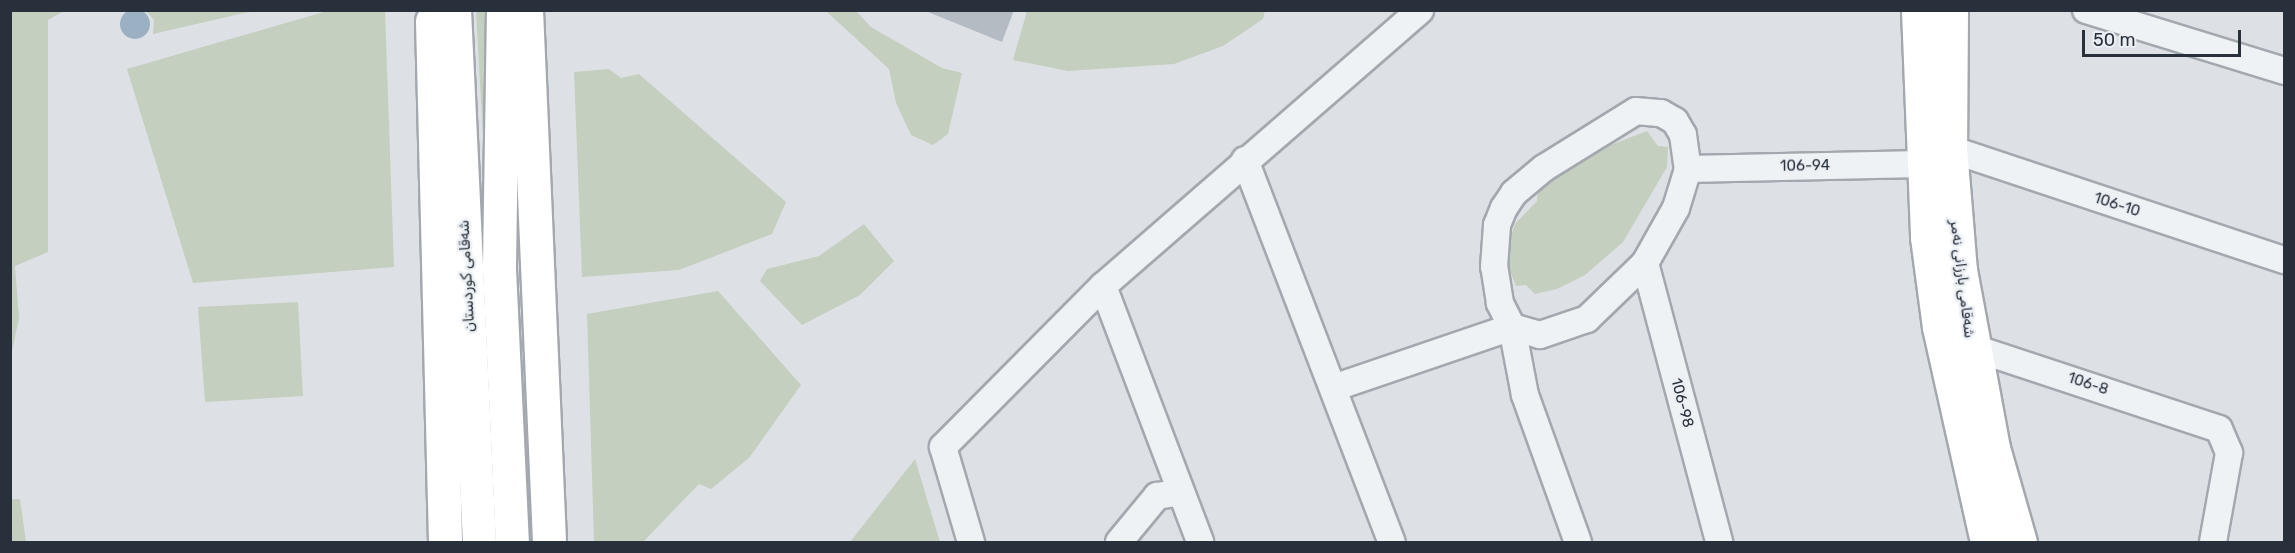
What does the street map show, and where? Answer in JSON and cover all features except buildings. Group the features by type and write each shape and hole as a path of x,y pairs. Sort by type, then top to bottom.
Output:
{"main road":[{"name":"شەقامی کوردستان","path":"431,10 445,543"},
{"name":"شەقامی کوردستان","path":"454,10 479,543"},
{"path":"503,10 499,269 512,543"},
{"path":"526,10 549,543"},
{"name":"شەقامی بارزانی نەمر","path":"1918,10 1935,156 1971,347 2020,543"},
{"name":"شەقامی بارزانی نەمر","path":"1952,10 1935,156 1939,327 1987,543"}],"street":[{"path":"971,543 943,447 1103,286 1420,10"},
{"path":"2086,10 2284,71"},
{"path":"1336,387 1512,327 1540,335 1587,319 1645,263 1676,208 1688,169 1683,135 1676,121 1661,113 1636,111 1514,193 1497,225 1494,246 1500,303 1512,327 1525,395 1578,543"},
{"name":"106-94","path":"1688,169 1935,156"},
{"name":"106-10","path":"1935,156 2284,260"},
{"path":"1245,160 1336,387 1392,543"},
{"name":"106-98","path":"1645,263 1719,543"},
{"path":"1103,286 1200,543"},
{"name":"106-8","path":"1971,347 2206,421 2219,429 2229,453 2213,543"},
{"path":"1119,543 1157,496 1181,492"}],"green space":[{"path":"11,10 64,11 48,20 48,252 15,266 19,318 11,356"},
{"path":"146,11 253,11 153,34 154,20"},
{"path":"327,11 385,11 394,267 193,283 127,69"},
{"path":"476,11 494,11 488,226"},
{"path":"826,11 856,11 871,27 942,68 962,73 948,134 933,145 911,135 896,103 889,69"},
{"path":"1027,11 1265,11 1263,19 1223,46 1174,64 1068,71 1013,60"},
{"path":"609,69 621,78 639,74 786,202 772,234 679,270 582,277 574,72"},
{"path":"1647,131 1658,146 1668,147 1667,167 1623,242 1585,275 1557,289 1535,294 1526,285 1516,286 1508,266 1508,244 1515,224 1537,201 1538,185 1564,172 1582,156"},
{"path":"864,224 894,261 860,295 802,325 760,281 767,269 819,256"},
{"path":"718,291 801,385 749,458 711,489 699,484 643,542 594,542 587,314"},
{"path":"298,302 303,396 205,402 198,307"},
{"path":"915,459 940,542 850,542"},
{"path":"11,499 20,499 26,542 11,542"}],"water":[{"path":"135,9 141,10 149,18 149,30 141,38 135,39 129,38 121,30 120,24 121,18 129,10"}]}
